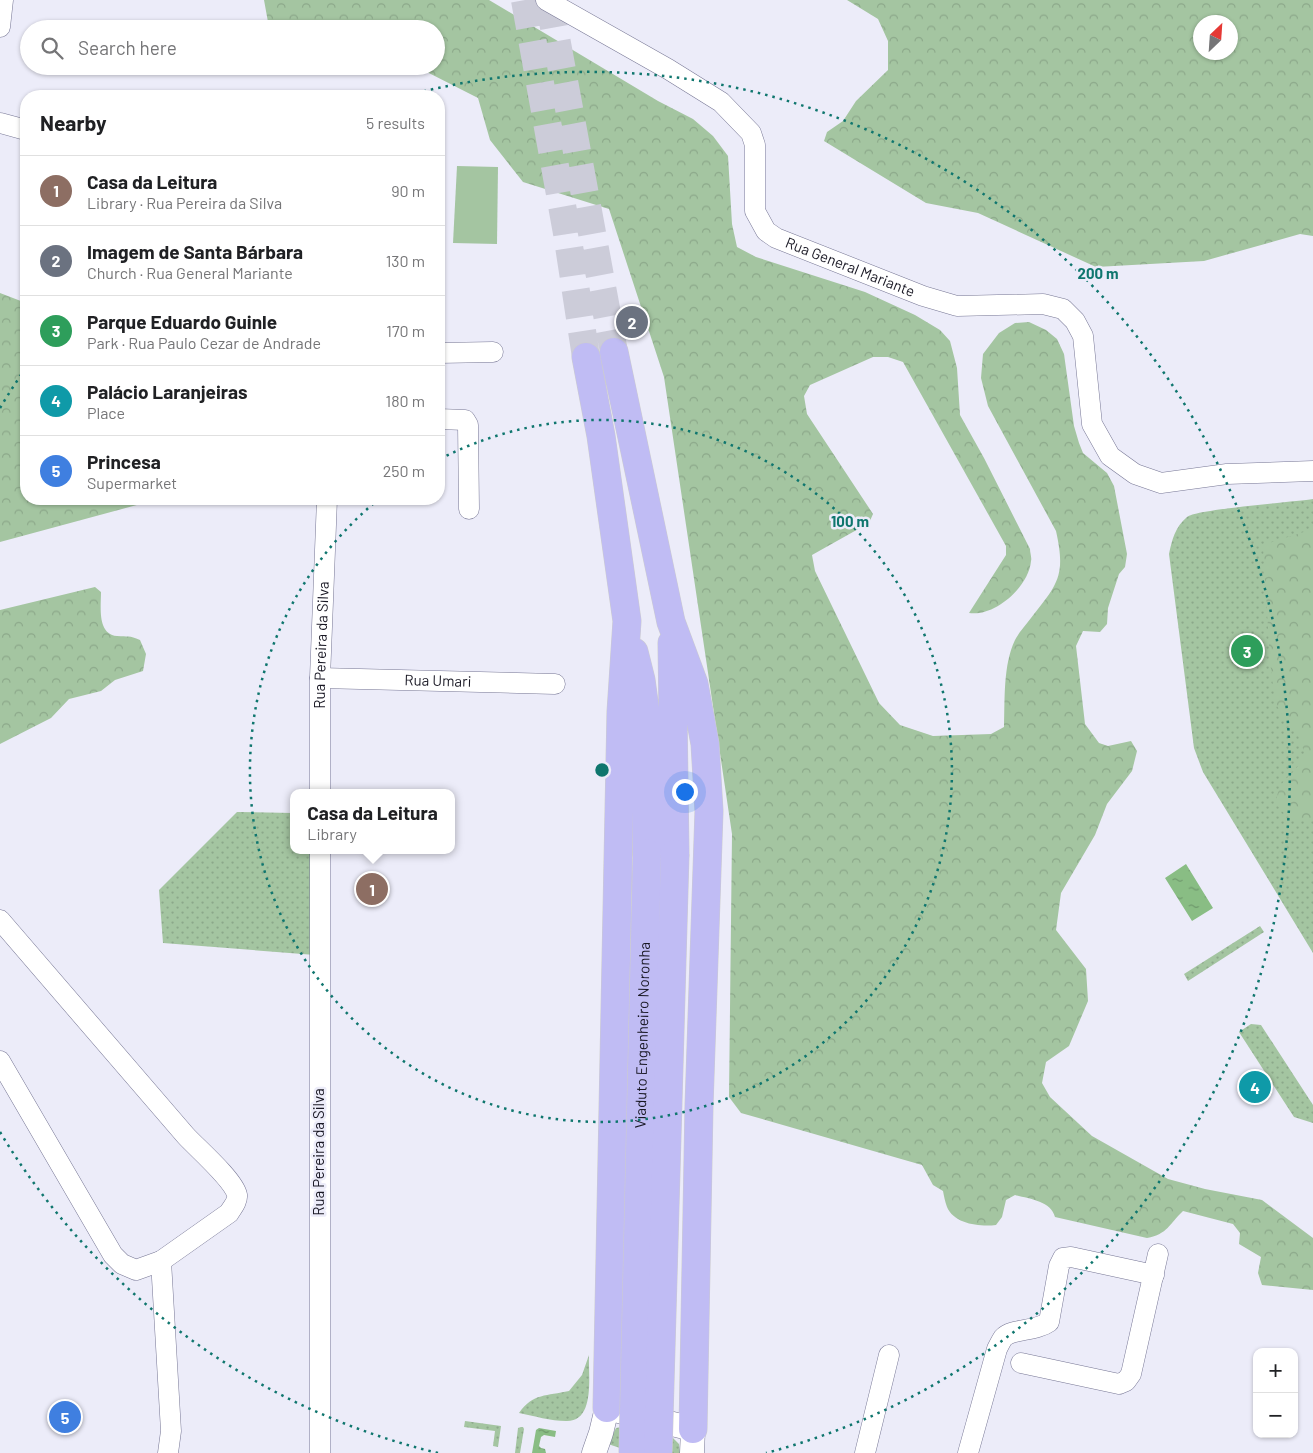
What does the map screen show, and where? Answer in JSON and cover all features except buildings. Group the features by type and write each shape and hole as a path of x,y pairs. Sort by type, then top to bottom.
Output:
{"main road":[{"path":"614,352 671,622 694,684 705,744 709,811 699,1106 693,1441"},
{"path":"586,358 601,436 627,621 621,712 607,1408"},
{"name":"Viaduto Engenheiro Noronha","path":"627,621 641,680 647,724 647,853 633,1453"},
{"name":"Viaduto Engenheiro Noronha","path":"658,1453 675,854 671,622"}],"street":[{"path":"0,27 3,0"},
{"name":"Rua General Mariante","path":"546,0 668,69 721,102 751,133 755,145 755,211 766,231 776,238 923,296 957,306 1043,304 1063,309 1076,321 1083,336 1092,424 1110,456 1136,474 1161,483 1227,474 1313,472"},
{"path":"0,123 20,128"},
{"path":"445,353 494,352"},
{"path":"445,419 465,420 468,425 469,509"},
{"name":"Rua Pereira da Silva","path":"320,789 320,678 327,505"},
{"name":"Rua Umari","path":"320,678 555,684"},
{"name":"Rua Pereira da Silva","path":"320,854 320,1453"},
{"path":"0,920 186,1136 222,1173 237,1194 236,1201 229,1213 161,1261 136,1270 122,1264 113,1255 0,1061"},
{"path":"1021,1363 1118,1384 1126,1381 1130,1374 1158,1254"},
{"path":"968,1453 997,1349 1003,1338 1010,1333 1042,1328 1049,1322 1059,1266 1063,1258 1071,1257 1154,1275"},
{"path":"161,1261 170,1431 168,1453"},
{"path":"865,1453 889,1355"},
{"path":"594,1453 607,1408 693,1441"}],"green space":[{"path":"264,0 489,0 658,101 693,119 713,136 728,156 732,224 737,247 756,257 865,292 915,315 940,330 950,341 957,368 960,415 1030,549 1029,571 1024,581 1009,598 989,610 969,613 1006,555 1006,546 903,362 888,357 873,357 810,385 804,396 807,414 873,514 869,523 812,555 815,571 879,703 900,725 933,736 991,734 1004,727 1005,682 1011,650 1018,634 1053,587 1060,569 1060,559 1056,531 988,406 981,378 983,354 999,333 1015,323 1029,322 1046,330 1057,339 1064,354 1074,426 1079,443 1083,453 1107,473 1114,486 1127,554 1125,567 1119,574 1108,608 1107,624 1100,632 1083,631 1076,646 1085,724 1099,743 1108,746 1131,741 1137,751 1132,771 1107,804 1095,835 1061,893 1056,930 1086,969 1088,1001 1069,1046 1046,1062 1042,1083 1050,1097 1092,1136 1168,1179 1205,1189 1262,1200 1313,1238 1313,1290 1262,1285 1258,1273 1261,1257 1239,1244 1240,1233 1233,1224 1183,1211 1160,1234 1147,1238 1055,1217 1045,1204 1015,1195 1006,1200 1002,1217 996,1225 975,1225 961,1221 950,1213 943,1191 933,1185 922,1165 741,1113 729,1097 732,834 664,377 609,209 523,182 490,140 478,98 433,75 445,75 445,20 268,20"},
{"path":"847,0 1313,0 1313,236 1300,234 1204,261 1096,267 978,213 926,203 824,141 827,132 843,121 856,101 888,70 888,41 878,19"},
{"path":"457,166 498,167 497,244 453,243"},
{"path":"0,293 20,301 20,505 137,505 0,542"},
{"path":"1313,499 1313,953 1203,772 1194,748 1169,554 1177,529 1187,517 1208,511"},
{"path":"1313,529 1313,819 1301,820 1288,816 1276,803 1281,785 1297,768 1305,754 1296,730 1284,718 1275,702 1270,661 1263,545"},
{"path":"95,587 101,592 101,612 103,625 106,630 117,636 140,640 146,654 143,671 115,680 101,691 69,699 51,718 0,744 0,610"},
{"path":"237,812 290,813 290,854 314,854 315,955 163,943 159,890"},
{"path":"1260,926 1264,932 1188,981 1184,974"},
{"path":"1251,1024 1261,1025 1313,1105 1313,1123 1294,1117 1239,1032"},
{"path":"589,1355 589,1384 586,1406 582,1414 576,1419 566,1421 554,1420 519,1413 530,1402 541,1396 569,1391 582,1375"},
{"path":"465,1421 501,1426 498,1447 493,1446 495,1431 464,1427"},
{"path":"622,1427 673,1438 679,1444 680,1453 635,1453 608,1444 616,1428"},
{"path":"518,1428 524,1429 520,1453 515,1453"}],"water":[{"path":"1186,864 1213,908 1192,921 1165,878"},
{"path":"539,1428 556,1431 555,1437 544,1435 541,1437 539,1446 545,1449 546,1453 532,1453 536,1430"}],"tunnel":[{"path":"525,0 567,233 586,357"},
{"path":"549,0 614,352"}],"place":[{"name":"Imagem de Santa Bárbara","path":"632,322"},
{"name":"Parque Eduardo Guinle","path":"1247,651"},
{"name":"Casa da Leitura","path":"372,889"},
{"name":"Palácio Laranjeiras","path":"1255,1087"},
{"name":"Princesa","path":"65,1417"}]}
